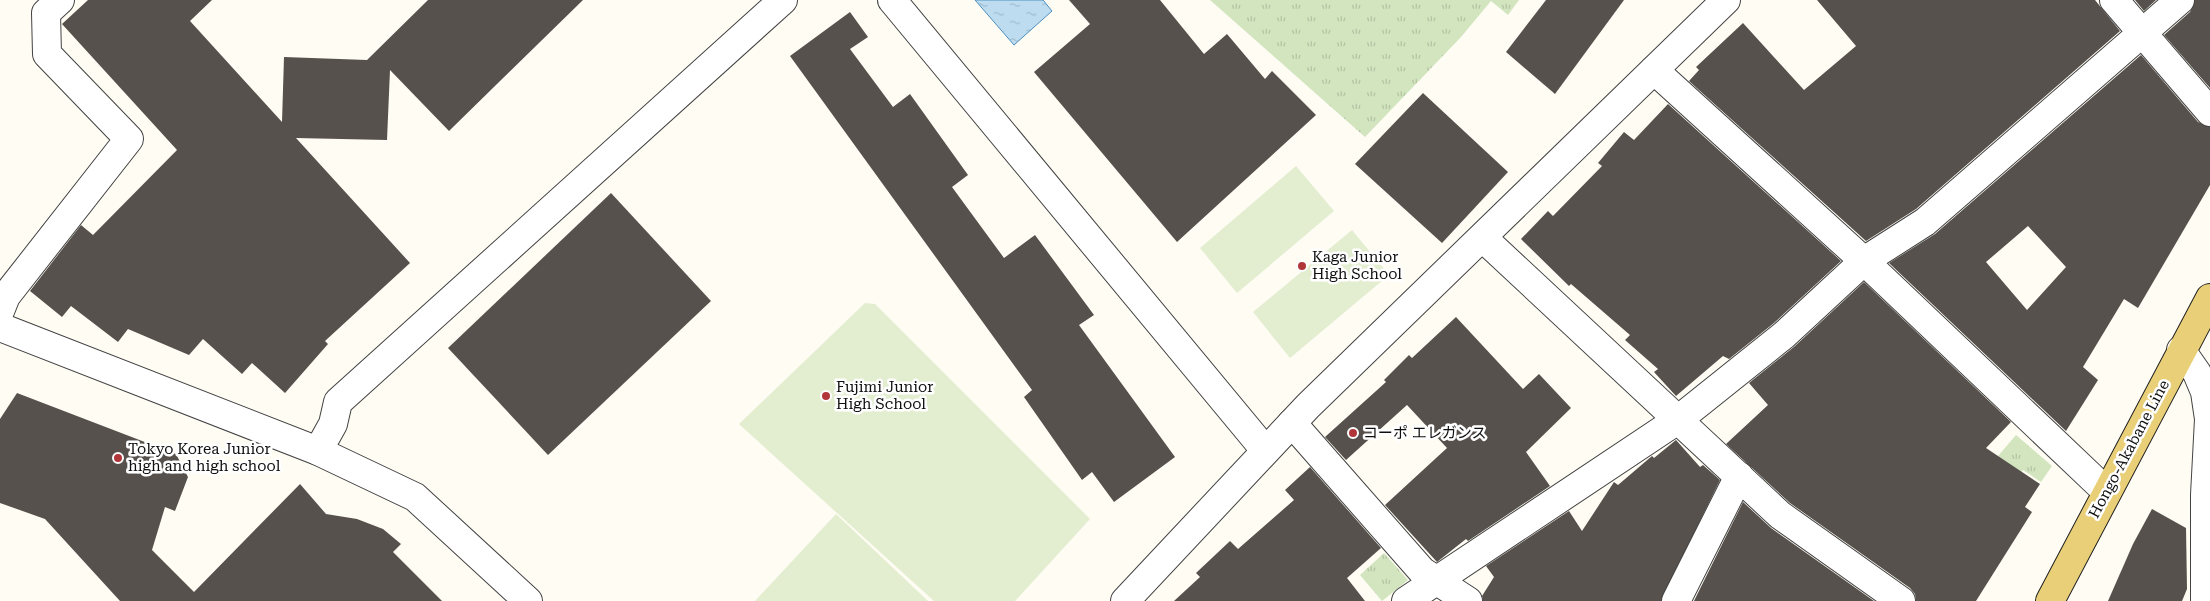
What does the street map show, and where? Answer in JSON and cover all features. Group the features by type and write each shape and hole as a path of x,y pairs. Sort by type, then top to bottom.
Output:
{"main road":[{"name":"Hongo-Akabane Line","path":"2050,601 2210,298"}],"street":[{"path":"60,0 46,13 47,54 129,139 6,296 3,330 318,451 414,497 528,601"},
{"path":"318,451 333,424 338,402 782,0"},
{"path":"892,0 1265,450"},
{"path":"1125,601 1265,450 1726,0"},
{"path":"2114,0 2142,35 2210,112"},
{"path":"1406,601 1436,579 1679,419 1784,335 1864,261 1925,222 2180,0"},
{"path":"1654,70 1864,261 2107,492"},
{"path":"1483,238 1780,515 1901,601"},
{"path":"2181,350 2210,359"},
{"path":"2181,350 2197,374 2205,392 2210,419 2205,495 2205,601"},
{"path":"1292,423 1422,571 1468,601"},
{"path":"1676,601 1738,476"}],"green space":[{"path":"1210,0 1519,0 1508,15 1491,1 1461,37 1365,137"},
{"path":"1296,166 1334,211 1237,293 1200,248"},
{"path":"1352,230 1389,275 1290,358 1253,312"},
{"path":"865,303 875,304 1090,519 1015,601 934,601 739,424"},
{"path":"2016,435 2052,466 2041,482 2023,470 2011,487 1986,470"},
{"path":"836,514 928,601 755,601"},
{"path":"1384,553 1408,580 1382,601 1360,575"}],"water":[{"path":"975,0 1043,0 1052,11 1014,45"}],"building":[{"path":"88,0 212,0 190,21 282,122 284,57 367,60 428,0 583,0 449,131 390,70 387,140 296,138 410,263 325,341 328,344 285,393 252,363 242,374 203,339 189,355 128,329 118,342 71,306 62,317 30,291 81,225 93,235 177,150 62,24"},
{"path":"1069,0 1160,0 1204,54 1227,34 1265,79 1272,71 1316,115 1177,242 1034,72 1090,24"},
{"path":"1546,0 1624,0 1555,94 1506,52"},
{"path":"1817,0 2095,0 2120,31 1916,209 1866,241 1689,81 1699,70 1696,67 1743,23 1804,90 1856,46"},
{"path":"2135,0 2156,0 2144,11"},
{"path":"2195,0 2210,0 2210,88 2164,35 2190,12"},
{"path":"850,12 868,37 850,49 893,107 910,94 968,175 952,187 1004,258 1035,235 1094,315 1079,325 1175,457 1114,502 1092,472 1082,480 1024,397 1032,390 790,56"},
{"path":"2141,55 2198,122 2210,127 2210,185 2138,308 2124,299 2083,367 2098,380 2066,431 1889,263 1935,234","holes":["2028,226 2066,267 2027,310 1986,262"]},
{"path":"1423,93 1508,172 1442,243 1355,164"},
{"path":"1668,104 1841,261 1774,323 1729,359 1723,356 1676,396 1654,372 1658,369 1625,340 1630,335 1571,284 1569,286 1521,239 1548,211 1553,216 1602,166 1598,163 1624,132 1634,140"},
{"path":"611,193 711,301 548,455 448,348"},
{"path":"1864,282 2011,422 1986,448 2040,484 2025,507 2032,512 1976,601 1916,601 1915,594 1910,588 1790,503 1726,444 1768,405 1749,383 1795,346"},
{"path":"1456,317 1523,389 1539,374 1571,408 1526,452 1550,486 1468,541 1466,539 1437,562 1385,505 1447,448 1407,405 1346,460 1325,437 1386,382 1384,380 1409,355 1412,358"},
{"name":"Tokyo Korea Junior high and high school","path":"17,393 176,454 188,477 175,511 165,507 152,550 194,592 300,484 326,514 357,519 383,529 401,544 393,552 442,601 120,601 45,519 0,503 0,419"},
{"path":"1676,440 1700,467 1703,465 1720,480 1661,601 1483,601 1482,596 1494,577 1486,566 1569,511 1582,531 1614,482 1618,485 1652,456 1654,458"},
{"path":"1310,467 1381,548 1347,578 1365,601 1174,601 1200,577 1196,573 1230,541 1238,549 1294,500 1285,490"},
{"path":"1743,502 1771,528 1874,601 1694,601"},
{"path":"2152,509 2186,528 2187,589 2182,601 2108,601 2133,544"}],"place":[{"name":"Kaga Junior High School","path":"1302,266"},
{"name":"Fujimi Junior High School","path":"826,396"},
{"name":"コーポ エレガンス","path":"1353,433"},
{"name":"Tokyo Korea Junior high and high school","path":"118,458"}]}
